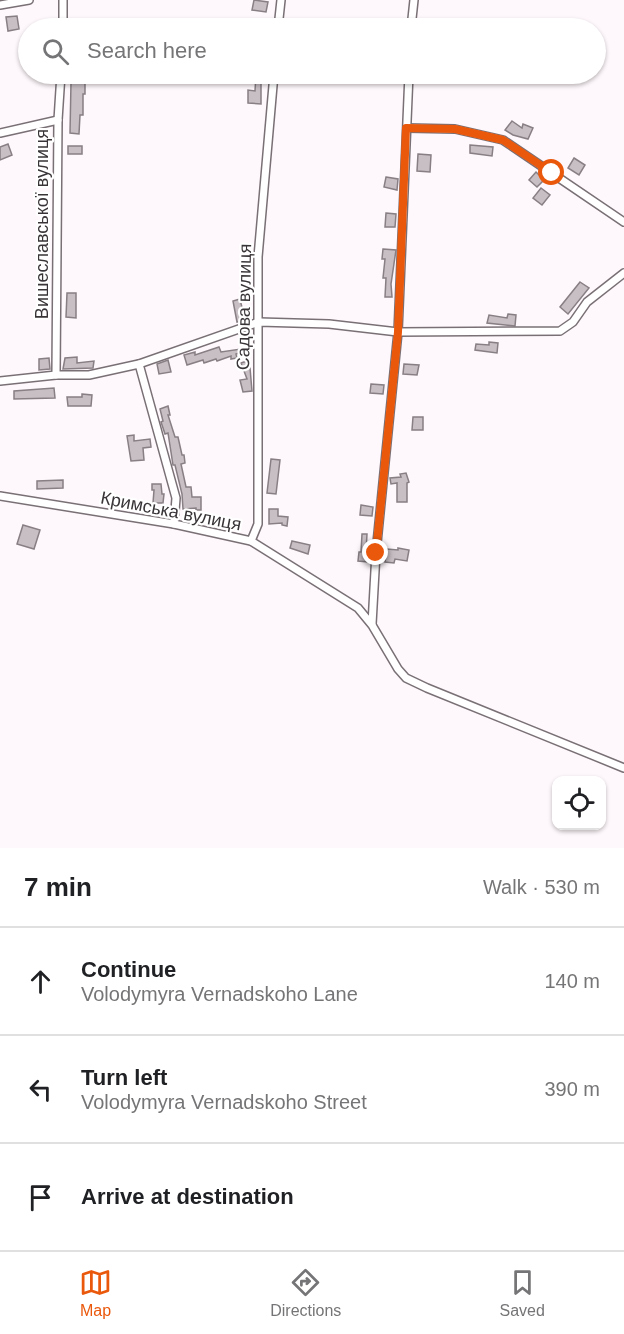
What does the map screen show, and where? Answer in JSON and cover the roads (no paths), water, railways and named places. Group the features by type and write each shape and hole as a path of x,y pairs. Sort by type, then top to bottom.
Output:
{"street":[{"path":"0,5 29,0"},
{"path":"63,0 63,18"},
{"path":"279,18 281,0"},
{"path":"412,18 414,0"},
{"name":"Вишеславської вулиця","path":"56,375 58,120 60,84"},
{"name":"Садова вулиця","path":"251,541 258,524 258,257 273,84"},
{"path":"372,625 376,553 398,332 408,84"},
{"path":"0,133 58,120"},
{"path":"406,128 455,129 503,140 624,222"},
{"path":"0,381 56,375 89,375 139,364 259,322 329,324 398,332 560,331 573,322 587,302 624,273"},
{"path":"139,364 176,498 174,524"},
{"name":"Кримська вулиця","path":"0,496 174,524 251,541 358,608 372,625 392,660 406,678 624,768"}]}
